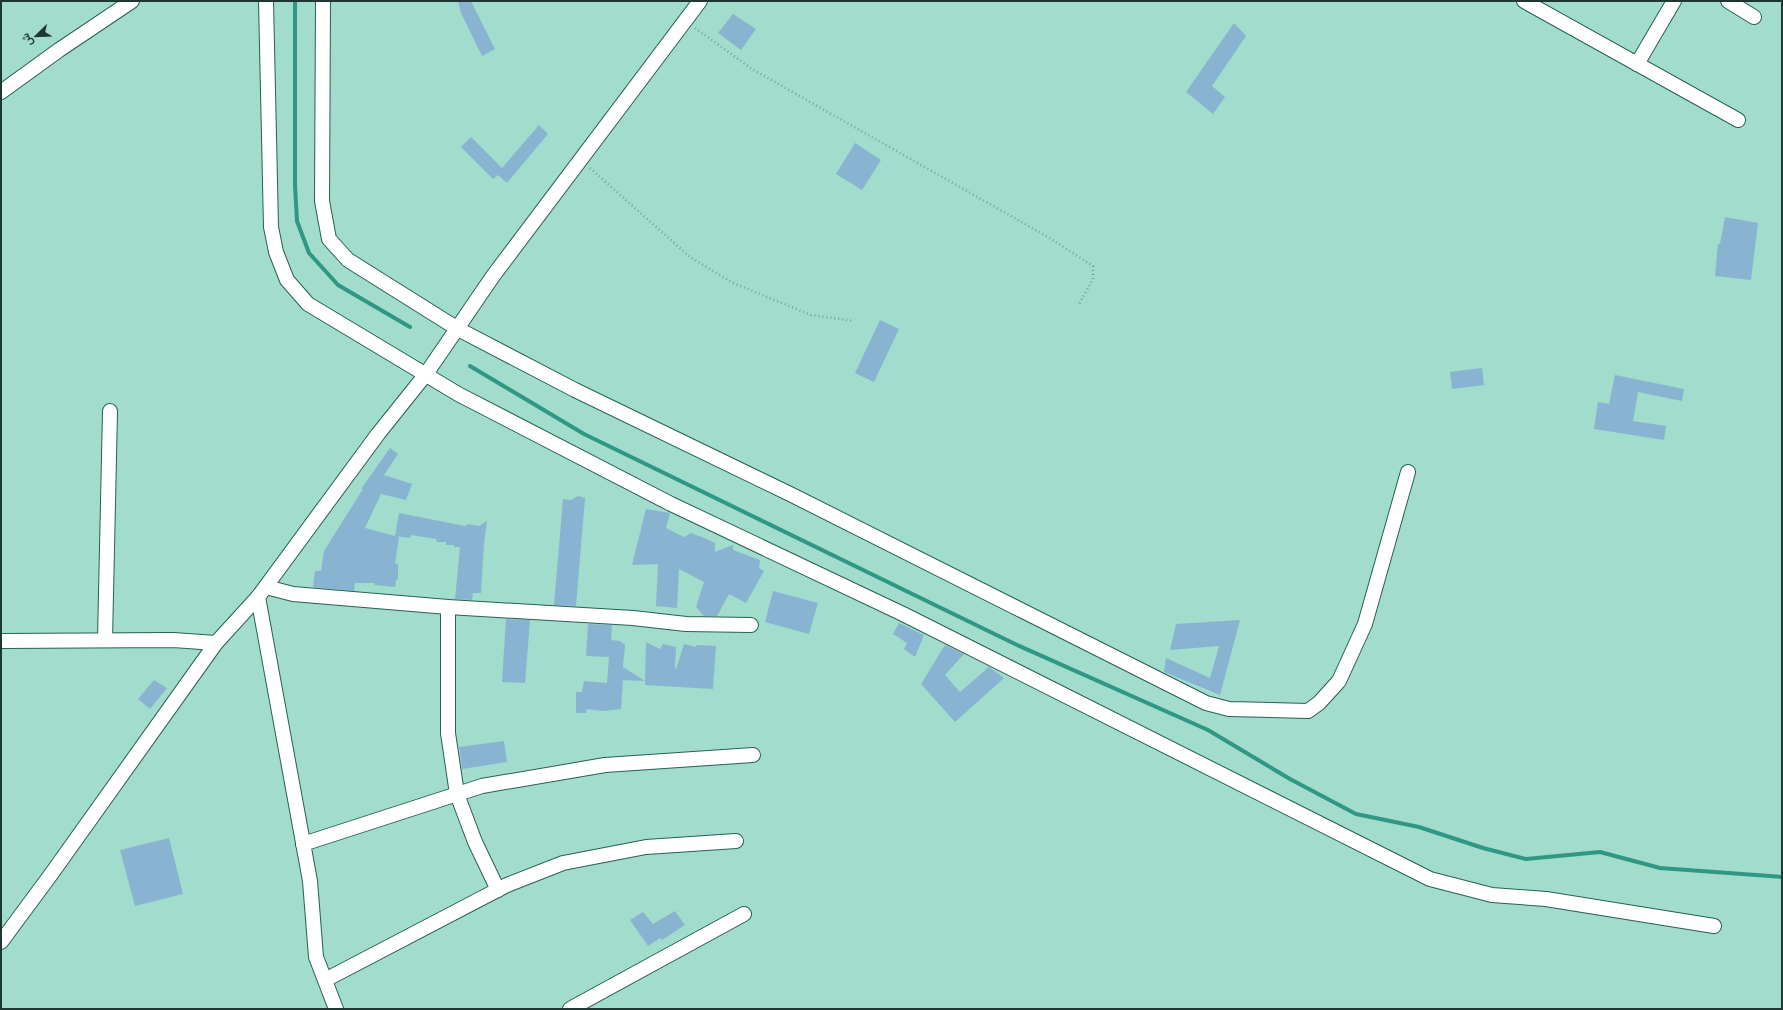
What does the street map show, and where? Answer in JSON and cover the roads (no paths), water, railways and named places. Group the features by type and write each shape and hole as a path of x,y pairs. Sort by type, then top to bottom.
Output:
{"street":[{"path":"1,92 59,50 132,1"},
{"path":"266,1 271,227 276,252 287,280 308,304 458,394 671,504 903,614 1430,879 1492,895 1546,900 1714,926"},
{"path":"323,1 322,201 329,239 348,260 458,329 575,390 792,495 1206,704 1229,709 1308,711 1319,703 1339,681 1365,624 1408,472"},
{"path":"1,942 216,644 262,592 378,434 426,374 493,276 700,1"},
{"path":"1524,1 1738,120"},
{"path":"1637,64 1674,1"},
{"path":"1728,1 1754,17"},
{"path":"105,640 110,411"},
{"path":"262,592 448,607 633,618 686,624 751,625"},
{"path":"262,592 310,881 316,957 336,1009"},
{"path":"448,607 448,733 456,794 475,842 498,890"},
{"path":"1,641 173,640 216,644"},
{"path":"303,844 482,786 604,766 753,755"},
{"path":"325,980 498,890 563,863 646,847 736,841"},
{"path":"570,1009 744,914"}],"waterway":[{"path":"295,1 295,185 297,221 309,253 338,285 410,327"},
{"path":"470,366 584,434 1015,644 1208,730 1290,779 1356,814 1419,827 1483,848 1526,859 1600,852 1660,868 1782,877"}]}
